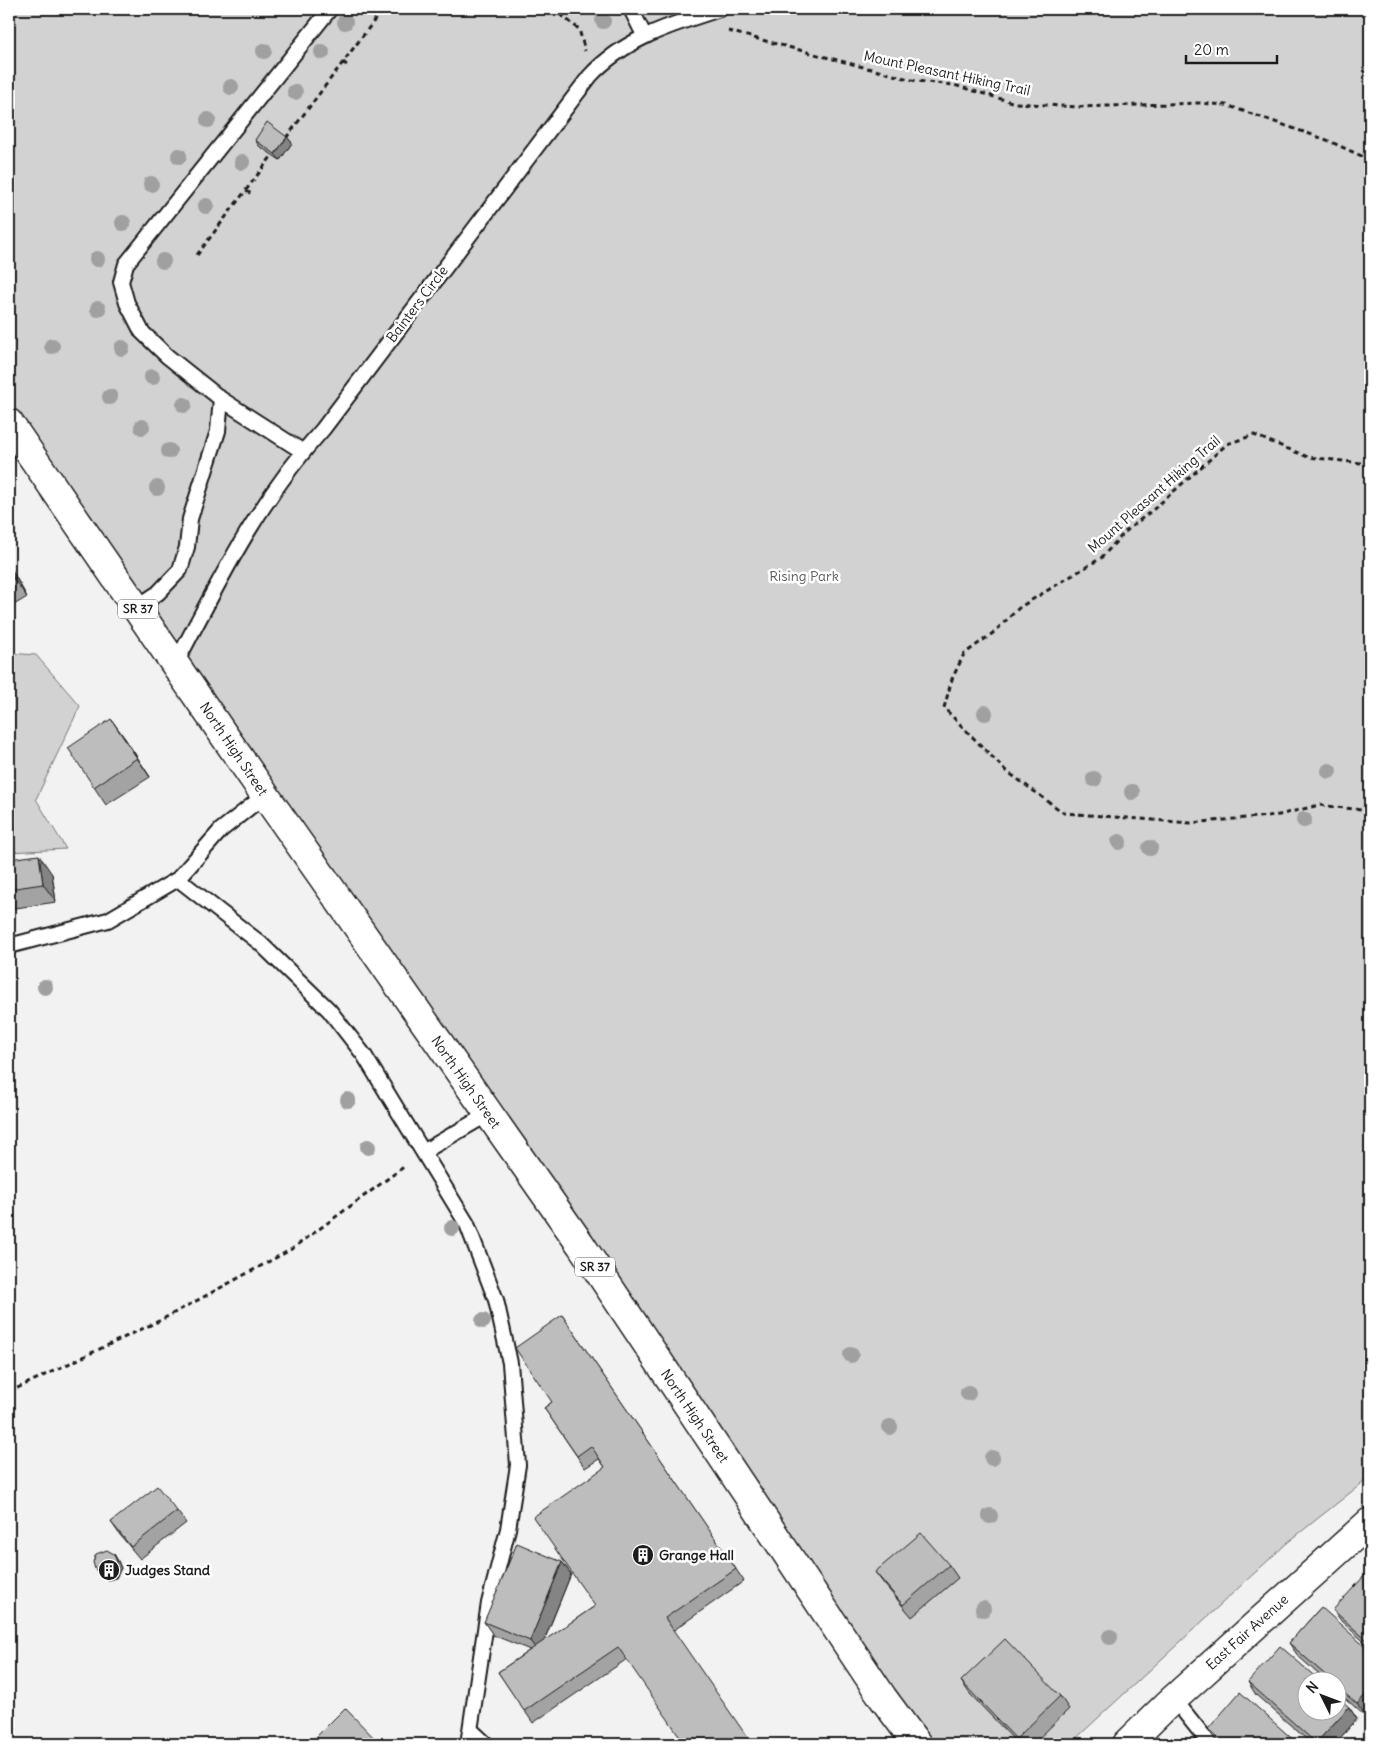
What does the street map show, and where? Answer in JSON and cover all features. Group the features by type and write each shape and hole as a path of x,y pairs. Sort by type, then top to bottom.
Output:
{"main road":[{"name":"North High Street","path":"9,424 176,663 265,796 581,1245 882,1698 917,1744"},
{"name":"East Fair Avenue","path":"1127,1744 1174,1699 1370,1522"}],"lane":[{"path":"302,451 221,399 167,356 142,332 127,303 121,282 126,264 330,9"},
{"path":"631,9 644,35"},
{"name":"Bainters Circle","path":"176,663 234,552 302,451 328,421 590,76 644,35 720,9"},
{"path":"137,607 158,593 180,570 187,547 190,519 218,431 221,399"},
{"path":"9,946 108,920 178,879 221,830 265,796"},
{"path":"178,879 260,942 328,1010 364,1055 467,1224 496,1300 510,1362 518,1465 509,1520 489,1603 468,1744"},
{"path":"423,1152 488,1114"},
{"path":"1174,1699 1210,1744"},
{"path":"471,1730 486,1744"}],"path":[{"path":"197,255 383,9"},
{"path":"553,9 579,29 590,76"},
{"name":"Mount Pleasant Hiking Trail","path":"696,17 724,30 916,80 954,85 1015,103 1078,107 1199,103 1226,105 1327,140 1370,160"},
{"path":"343,62 350,67"},
{"path":"246,191 254,195"},
{"name":"Mount Pleasant Hiking Trail","path":"1370,464 1308,456 1254,435 1227,444 1125,532 1100,558 1020,607 993,633 964,654 952,679 944,708 1005,770 1064,814 1191,823 1280,815 1319,805 1370,811"},
{"path":"9,1392 161,1320 292,1249 362,1200 423,1152"}],"green space":[{"name":"Rising Park","path":"9,9 1370,9 1370,1477 1287,1543 1070,1744 917,1744 9,423"},
{"path":"9,653 36,655 80,706 36,799 66,849 9,852"}],"building":[{"path":"267,122 287,137 275,154 255,140"},
{"path":"9,569 14,579 9,582"},
{"path":"111,719 137,758 94,787 68,748"},
{"path":"39,855 43,884 9,889 9,859"},
{"name":"Grange Hall","path":"562,1315 736,1569 665,1618 752,1744 685,1744 618,1647 524,1711 498,1672 595,1606 533,1517 605,1467 591,1446 577,1456 544,1408 552,1402 515,1348"},
{"path":"157,1486 177,1511 131,1547 111,1522"},
{"path":"921,1533 949,1565 903,1605 875,1572"},
{"path":"517,1543 562,1562 530,1641 484,1622"},
{"path":"107,1550 114,1554 117,1562 111,1572 105,1574 95,1569 93,1562 96,1554"},
{"path":"1366,1574 1370,1577 1370,1643 1333,1610"},
{"path":"1321,1607 1370,1651 1370,1690 1357,1704 1346,1695 1346,1670 1320,1670 1289,1643"},
{"path":"1005,1639 1060,1696 1016,1739 961,1681"},
{"path":"1280,1646 1308,1670 1296,1670 1296,1720 1337,1720 1316,1743 1248,1682"},
{"path":"1240,1692 1298,1744 1225,1744 1208,1729"},
{"path":"345,1708 380,1744 309,1744"}],"place":[{"name":"Grange Hall","path":"643,1555"},
{"name":"Judges Stand","path":"109,1570"}]}
